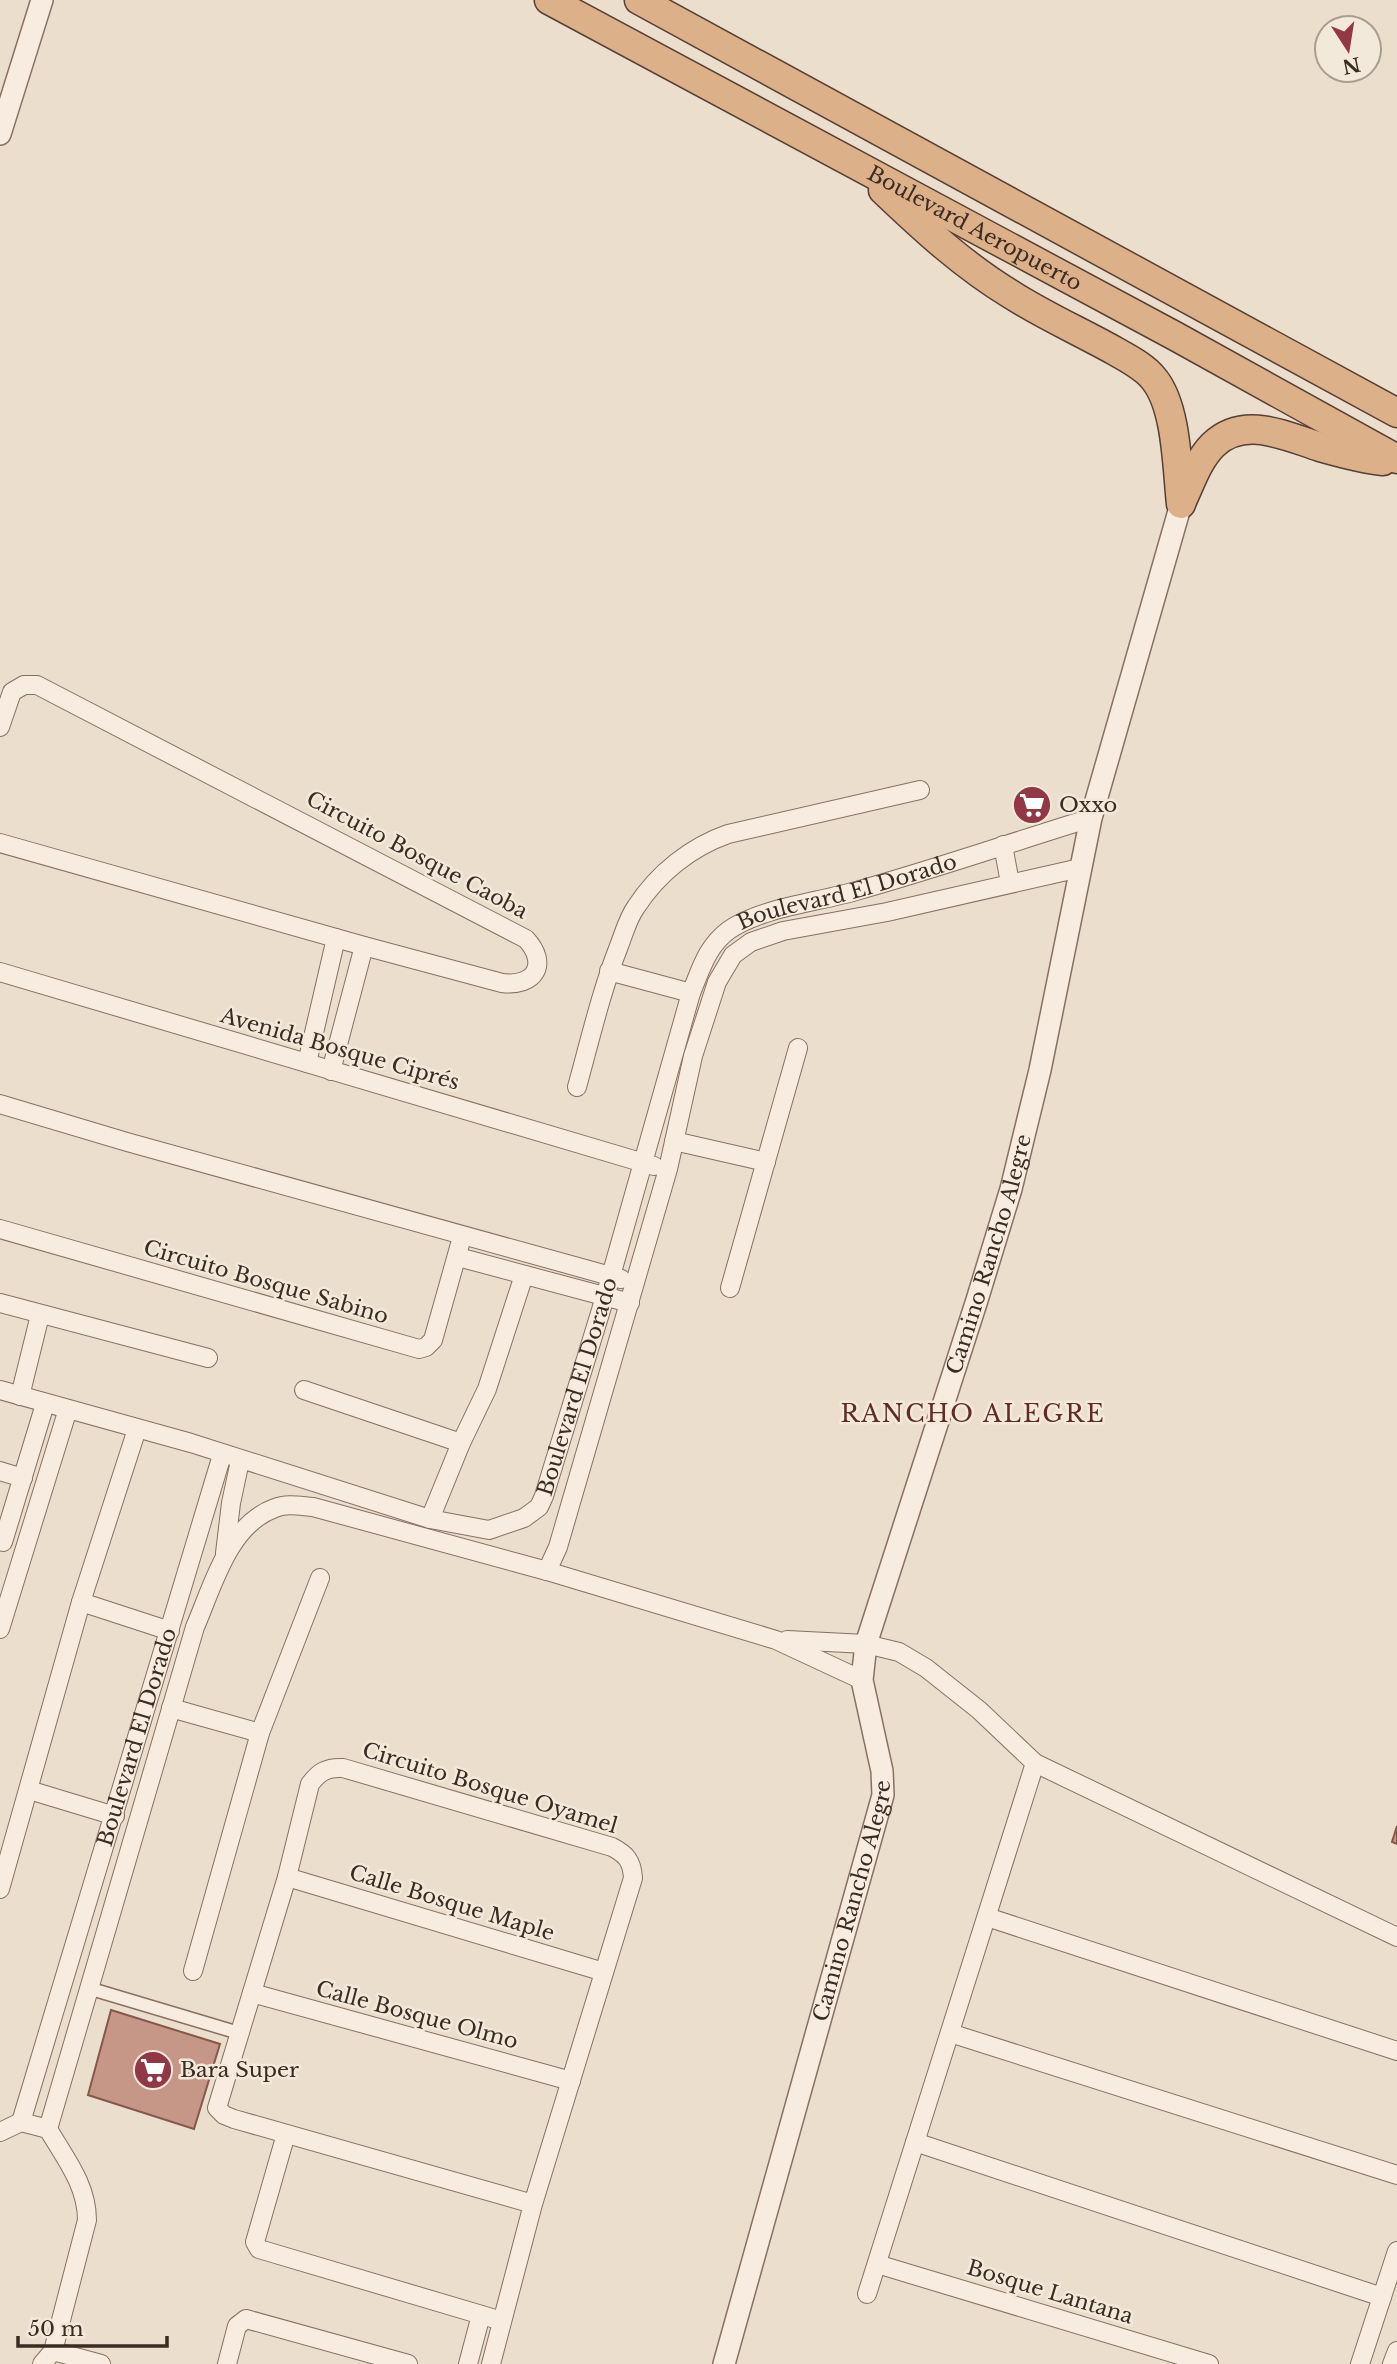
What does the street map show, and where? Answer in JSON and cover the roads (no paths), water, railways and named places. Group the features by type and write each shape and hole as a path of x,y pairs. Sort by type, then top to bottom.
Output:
{"highway":[{"name":"Boulevard Aeropuerto","path":"550,0 856,164 1397,461"},
{"name":"Boulevard Aeropuerto","path":"639,0 1397,413"},
{"path":"856,164 928,232 984,277 1014,297 1128,358 1154,378 1162,391 1173,432 1181,503"},
{"path":"1181,503 1204,456 1215,443 1228,434 1242,430 1273,432 1337,452 1397,461"}],"street":[{"path":"0,134 42,0"},
{"path":"1080,868 1091,818 1181,503"},
{"name":"Circuito Bosque Caoba","path":"0,727 12,692 24,685 37,685 526,939 535,953 536,971 526,982 502,983 0,843"},
{"path":"577,1087 609,971 636,906 672,866 709,841 728,834 920,790"},
{"name":"Boulevard El Dorado","path":"21,2122 222,1455 429,1520 489,1530 524,1518 539,1507 544,1496 605,1297 691,993 706,956 716,941 731,929 750,920 880,884 1091,818"},
{"path":"1003,845 1010,883"},
{"name":"Boulevard El Dorado","path":"547,1571 558,1547 630,1303 668,1169 697,1043 717,982 733,955 751,942 783,931 887,912 1080,868"},
{"name":"Camino Rancho Alegre","path":"724,2364 883,1795 882,1770 862,1680 866,1644 978,1300 1011,1189 1040,1070 1080,868"},
{"path":"880,884 887,912"},
{"path":"307,1063 336,938"},
{"path":"331,1071 364,946"},
{"path":"609,971 691,993"},
{"name":"Avenida Bosque Ciprés","path":"0,972 668,1169"},
{"path":"730,1288 798,1048"},
{"path":"0,1104 462,1237 635,1283"},
{"path":"674,1141 766,1162"},
{"name":"Circuito Bosque Sabino","path":"0,1229 419,1349 426,1347 433,1340 462,1237"},
{"path":"458,1257 630,1303"},
{"path":"429,1520 487,1389 524,1275"},
{"path":"0,1303 208,1358"},
{"path":"20,1396 40,1315"},
{"path":"0,1390 191,1443 222,1455"},
{"path":"304,1391 461,1443"},
{"path":"25,1551 2,1542 45,1404"},
{"path":"0,1629 68,1409"},
{"path":"0,1889 81,1602 137,1429"},
{"path":"224,1560 231,1503 240,1461"},
{"path":"0,1471 23,1478"},
{"name":"Boulevard El Dorado","path":"48,2129 195,1627 224,1560 238,1537 250,1523 275,1507 293,1505 341,1514 547,1571 776,1640 862,1680"},
{"path":"193,1971 260,1733 320,1578"},
{"path":"81,1602 170,1631"},
{"name":"Boulevard El Dorado","path":"776,1640 866,1644 899,1652 926,1668 979,1710 1035,1763 1397,1937"},
{"path":"171,1708 260,1733"},
{"path":"867,2294 1035,1763"},
{"name":"Circuito Bosque Oyamel","path":"491,2364 533,2204 633,1878 632,1871 627,1857 621,1851 598,1843 335,1768 319,1772 310,1784 286,1877 217,2108 224,2115 286,2134 533,2204"},
{"path":"29,1790 115,1816"},
{"name":"Calle Bosque Maple","path":"286,1877 604,1972"},
{"path":"987,1917 1397,2051"},
{"path":"89,1988 239,2033"},
{"name":"Calle Bosque Olmo","path":"252,1993 571,2081"},
{"path":"950,2033 1397,2175"},
{"path":"0,2132 21,2122 48,2129 83,2191 87,2205 86,2220 47,2357 101,2364"},
{"path":"286,2134 255,2242 259,2249 502,2322"},
{"path":"915,2142 1382,2297"},
{"path":"1360,2364 1397,2251"},
{"name":"Bosque Lantana","path":"877,2264 1209,2364"},
{"path":"468,2364 481,2315"},
{"path":"227,2364 237,2326 246,2319 408,2364"},
{"path":"1392,2364 1397,2351"}],"place":[{"name":"Oxxo","path":"1032,805"},
{"name":"Bara Super","path":"153,2070"}],"district":[{"name":"RANCHO ALEGRE","path":"973,1413"}]}
